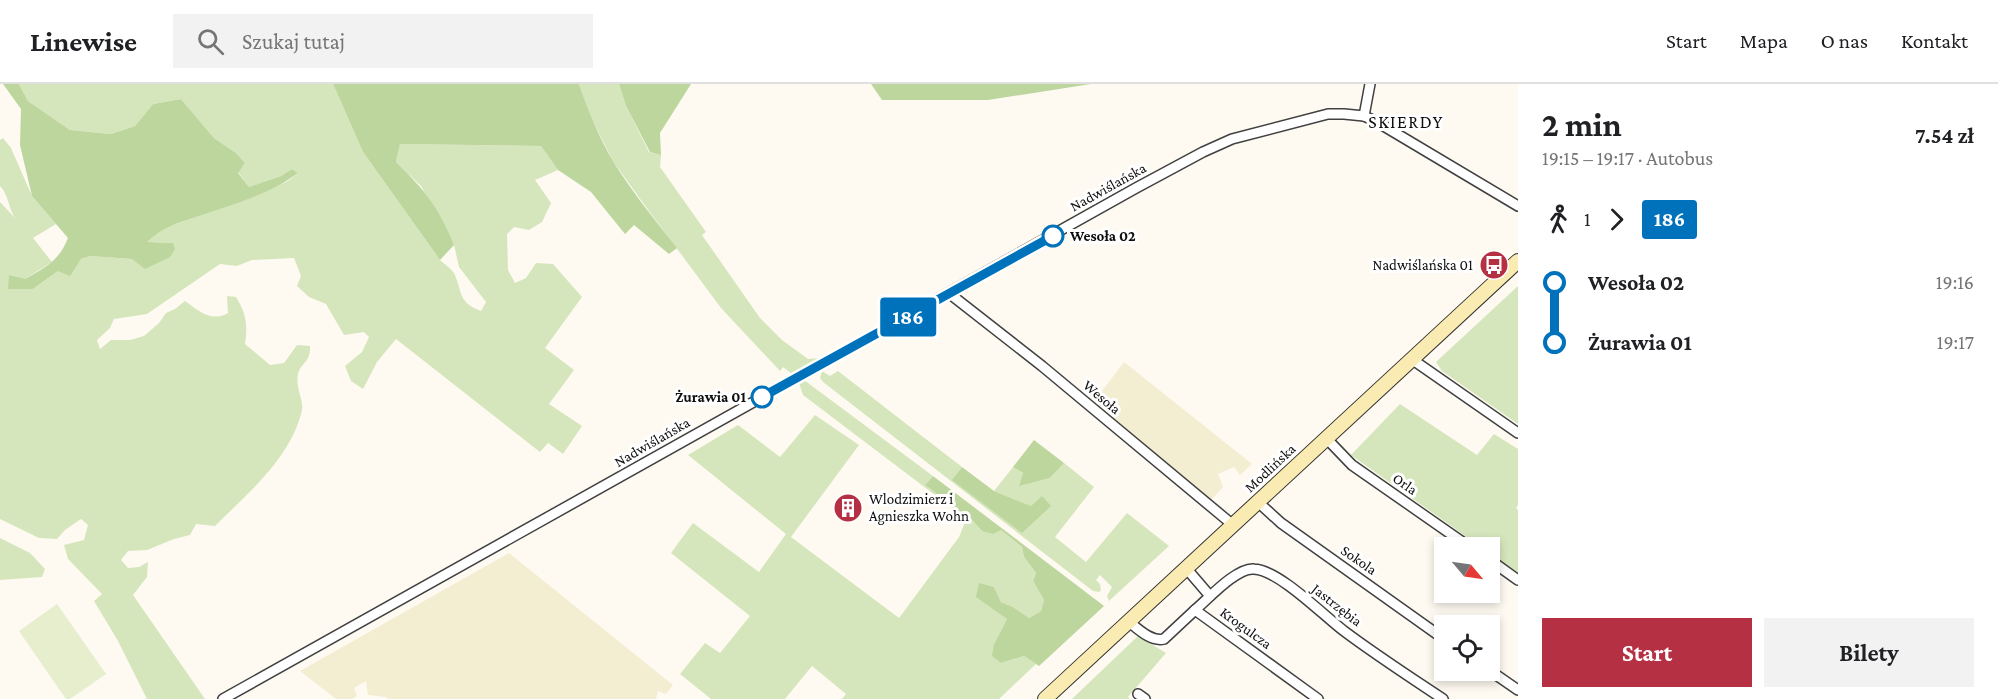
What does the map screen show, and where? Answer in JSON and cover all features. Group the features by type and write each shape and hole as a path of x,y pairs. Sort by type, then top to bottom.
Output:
{"main road":[{"name":"Modlińska","path":"1045,699 1518,261"}],"street":[{"path":"1364,116 1370,84"},
{"name":"Nadwiślańska","path":"223,699 1146,183 1232,139 1328,114 1364,116 1518,206"},
{"name":"Wesoła","path":"950,294 1051,374 1233,525"},
{"path":"1413,360 1518,434"},
{"name":"Orla","path":"1327,439 1353,465 1455,537"},
{"name":"Sokola","path":"1258,502 1281,523 1434,632"},
{"path":"1500,567 1518,580"},
{"path":"1186,568 1210,596"},
{"name":"Jastrzębia","path":"1195,610 1239,573 1253,568 1266,572 1284,583 1345,632 1443,699"},
{"path":"1128,621 1150,638 1158,640 1164,639 1195,610"},
{"name":"Krogulcza","path":"1195,610 1318,699"},
{"path":"1500,678 1518,690"}],"shaded area":[{"path":"1124,362 1252,464 1240,475 1234,467 1218,474 1223,487 1211,500 1093,403"},
{"path":"509,553 673,685 666,694 658,691 656,699 388,699 368,695 366,681 354,688 357,696 352,699 336,699 300,671"}],"green space":[{"path":"3,84 19,84 28,101 70,130 111,134 135,126 153,104 181,99 214,138 236,153 245,163 238,173 249,187 281,176 292,169 298,173 262,193 176,224 158,233 147,242 173,243 175,249 170,257 145,269 132,259 90,256 81,259 70,276 58,271 33,289 8,289 9,275 25,279 39,271 56,258 68,238 32,196 20,145 21,109"},
{"path":"19,84 333,84 363,152 440,260 454,273 464,300 473,308 481,311 486,302 459,267 454,245 421,186 396,162 400,144 541,146 558,170 535,180 551,203 542,222 529,230 514,227 507,234 508,270 515,283 526,278 536,263 553,264 582,297 545,348 574,370 549,404 582,426 563,454 548,443 540,452 396,339 377,362 363,389 351,381 345,366 362,352 369,337 364,332 344,335 326,304 309,297 297,286 301,276 294,258 252,260 237,266 220,264 147,314 114,319 110,328 97,340 100,349 111,340 130,340 144,336 159,323 166,313 185,301 205,314 216,317 228,313 227,296 236,297 245,319 245,344 270,365 284,363 297,345 310,346 309,356 298,374 302,410 288,444 267,474 215,526 196,524 190,535 147,550 128,551 121,560 128,568 139,567 148,562 147,577 133,595 205,699 147,699 118,641 94,601 102,594 68,559 64,545 84,540 88,525 81,519 57,539 39,538 0,519 0,202 15,218 0,186 0,140 3,138 11,148 32,196 56,224 33,238 52,262 25,279 33,289 58,271 90,256 132,259 173,243 146,242 161,229 255,196 288,181 298,173 292,169 281,176 249,187 238,172 245,163 236,153 214,138 181,99 153,104 135,126 111,134 70,130 28,101"},
{"path":"333,84 579,84 594,124 613,161 677,248 669,254 634,225 625,234 591,192 558,170 541,146 400,144 396,162 430,200 443,220 454,245 440,260 363,152"},
{"path":"579,84 619,84 626,106 649,152 661,155 660,167 706,232 702,235 760,318 782,340 808,359 821,358 843,347 796,374 792,374 783,367 780,371 721,308 613,161 590,116"},
{"path":"619,84 691,84 660,133 661,155 650,152 626,106"},
{"path":"871,84 1091,84 988,100 882,100"},
{"path":"1518,286 1518,424 1442,371 1436,362"},
{"path":"822,371 830,376 838,371 962,467 953,479 1031,506 994,491 1013,467 1023,473 1020,485 1050,478 1064,463 1094,487 1055,537 1086,562 1127,513 1169,546 1109,601 1107,596 1112,587 1100,575 1096,580 1101,590 1093,591 823,382 820,378"},
{"path":"804,380 933,476 925,485 972,520 982,531 1001,530 1022,547 1024,557 1036,573 1033,581 1044,600 1041,611 1029,618 1001,602 994,587 979,584 991,606 1007,619 994,644 1001,663 1024,656 1036,664 999,699 842,699 846,694 812,666 785,699 711,699 680,674 705,643 720,653 750,616 671,553 693,523 759,572 786,534 688,455 738,425 780,457 815,415 859,445 791,537 899,618 959,537 964,525 960,514 803,395 799,383"},
{"path":"1400,404 1477,455 1494,434 1518,449 1518,505 1516,508 1518,510 1518,574 1500,561 1500,537 1467,537 1351,455"},
{"path":"1034,440 1064,463 1050,478 1019,486 1023,473 1013,467"},
{"path":"962,467 994,491 1031,506 1042,496 1051,506 1022,533 952,480"},
{"path":"933,476 1104,606 1039,666 1024,656 1001,663 992,656 994,644 1007,619 976,597 979,583 994,587 1001,602 1029,618 1041,611 1044,600 1033,581 1036,573 1024,557 1022,547 1001,530 993,534 982,531 972,520 925,485"},
{"path":"0,538 30,553 45,569 42,577 0,580"},
{"path":"57,604 106,674 70,699 66,699 19,631"},
{"path":"1138,636 1166,653 1128,697 1130,699 1072,699"}],"bus line":[{"name":"186","path":"762,397 1053,236"}],"place":[{"name":"Wesoła 02","path":"1053,236"},
{"name":"Nadwiślańska 01","path":"1494,265"},
{"name":"Żurawia 01","path":"762,397"},
{"name":"Wlodzimierz i Agnieszka Wohn","path":"848,508"}],"district":[{"name":"SKIERDY","path":"1406,122"}]}
